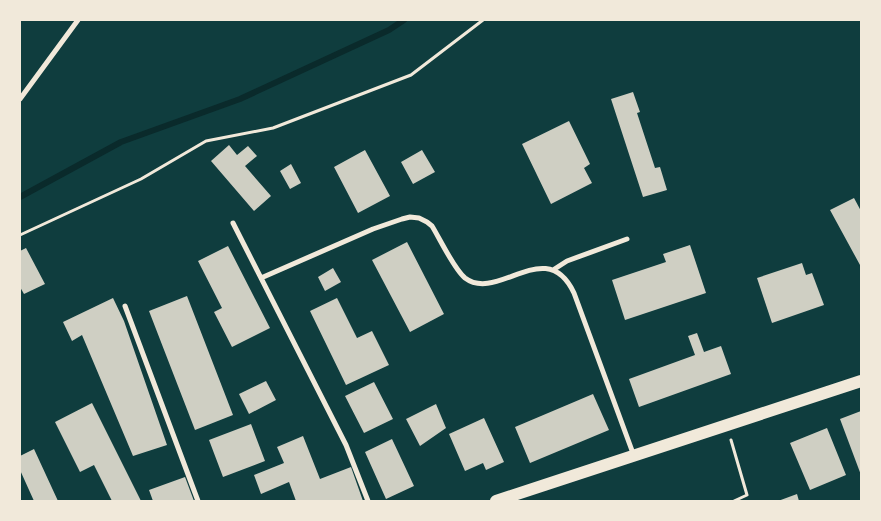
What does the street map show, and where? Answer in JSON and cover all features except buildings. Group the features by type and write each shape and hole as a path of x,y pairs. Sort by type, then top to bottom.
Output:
{"main road":[{"path":"496,501 861,381"}],"street":[{"path":"20,99 78,20"},
{"path":"261,278 373,229 410,217 419,218 432,226 458,269 466,279 473,282 495,282 538,269 553,270 560,273 574,293 634,456"},
{"path":"233,223 346,445 368,501"},
{"path":"553,270 566,261 627,239"},
{"path":"125,306 198,501"}],"path":[{"path":"20,235 141,179 206,141 274,128 411,75 482,20"},
{"path":"726,425 747,495 734,501"}],"waterway":[{"path":"20,197 121,142 240,99 389,30 404,20"}]}
